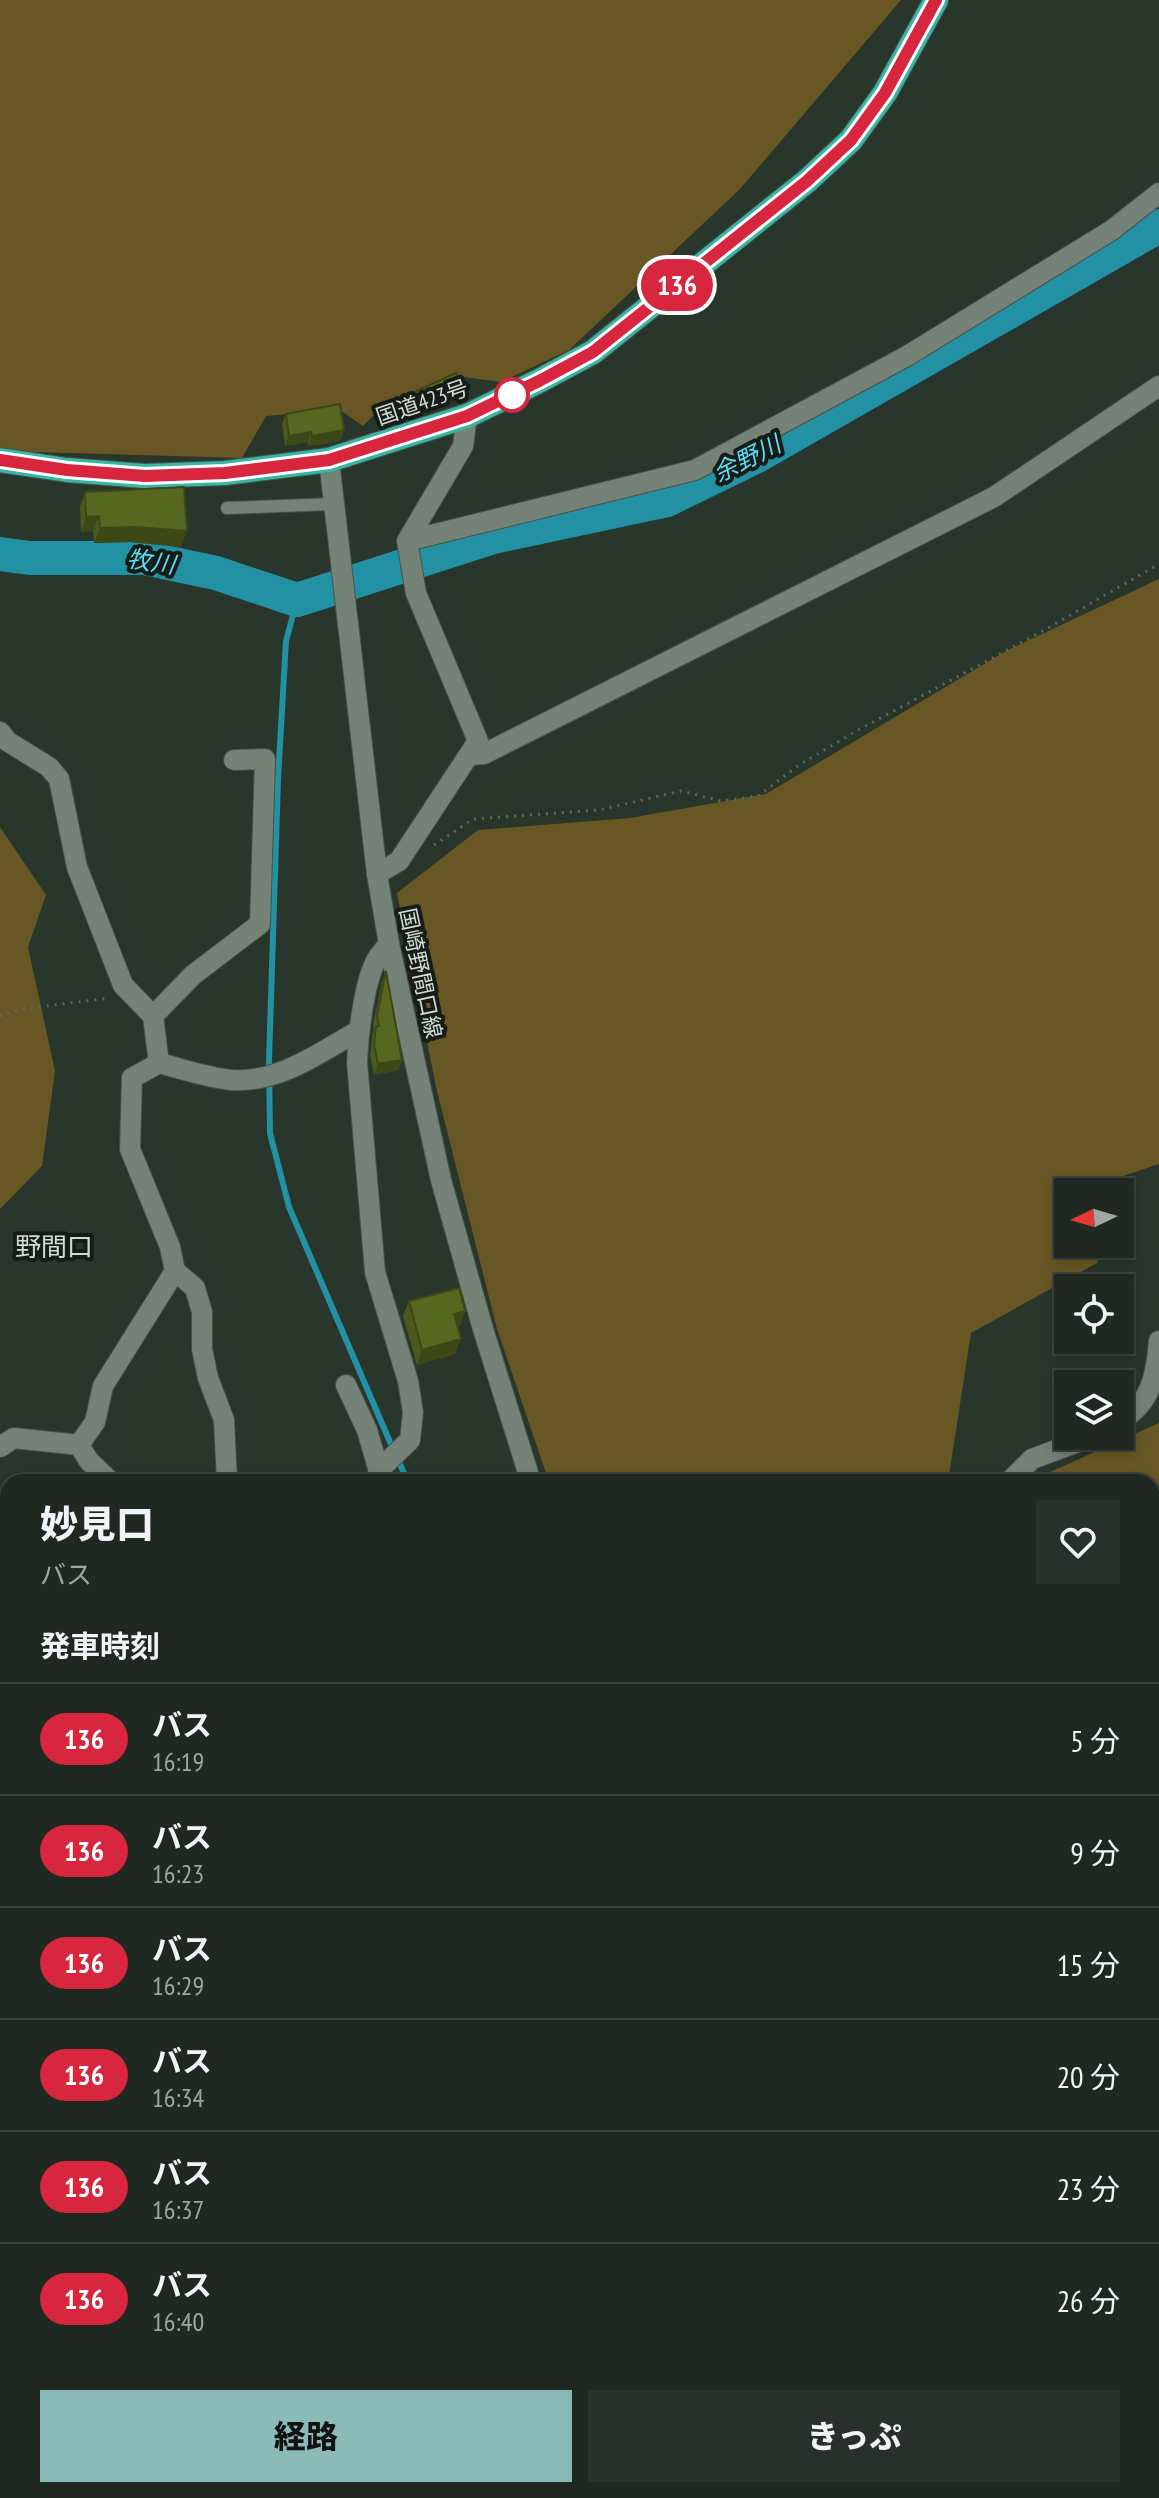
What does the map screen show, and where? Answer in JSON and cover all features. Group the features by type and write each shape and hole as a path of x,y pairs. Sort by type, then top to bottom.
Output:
{"highway":[{"name":"国道423号","path":"0,460 67,470 145,476 225,473 329,460 467,416 593,352 807,181 851,140 885,93 936,0"}],"street":[{"path":"407,541 695,470 907,356 1112,230 1159,193"},
{"path":"469,755 484,754 994,497 1159,386"},
{"path":"377,874 399,861 478,741 416,593 407,541 463,446 467,416"},
{"name":"国崎野間口線","path":"329,460 377,874 389,944 441,1180 528,1474"},
{"path":"0,732 7,741 49,767 59,779 77,867 123,985 153,1016 159,1063"},
{"path":"153,1016 193,975 260,924 265,759 234,760"},
{"path":"382,1474 410,1440 413,1412 408,1381 375,1272 357,1062 358,1031 376,960 389,944"},
{"path":"227,1474 224,1420 208,1378 202,1349 202,1312 195,1288 175,1271 170,1247 130,1149 132,1078 159,1063 230,1080 252,1079 290,1069 358,1031"},
{"path":"79,1445 95,1422 103,1386 175,1271"},
{"path":"1134,1412 1148,1396 1156,1376 1159,1341"},
{"path":"346,1385 367,1430 379,1474"},
{"path":"0,1447 14,1438 79,1445"},
{"path":"79,1445 103,1474"},
{"path":"1017,1474 1032,1459 1056,1450"}],"lane":[{"path":"227,508 333,504"}],"path":[{"path":"399,861 417,856 473,819 599,810 681,791 721,801 758,796 799,765 847,737 1159,564"},
{"path":"0,1016 23,1009 133,996"}],"shaded area":[{"path":"0,0 901,0 740,189 569,350 501,382 457,376 386,403 363,426 340,410 266,416 242,458 0,451"},
{"path":"1159,579 1159,1164 1122,1178 1054,1178 1054,1258 1098,1258 1097,1263 1077,1274 1054,1274 1054,1287 971,1333 949,1474 546,1474 497,1329 436,1087 397,893 478,830 630,818 766,794 1006,651"},
{"path":"0,827 46,895 28,947 55,1071 42,1166 0,1209"},
{"path":"1159,1423 1159,1474 1046,1474 1099,1450 1134,1450 1134,1434"}],"building":[{"path":"456,373 462,387 397,414 392,402"},
{"path":"340,404 344,430 312,436 311,432 289,436 286,414"},
{"path":"184,487 187,531 100,528 99,516 86,517 85,492"},
{"path":"386,971 402,1060 378,1064 374,1045"},
{"path":"459,1288 465,1311 454,1314 461,1339 422,1350 409,1301"}],"waterway":[{"name":"余野川","path":"0,554 30,558 145,558 216,573 297,600 493,537 667,500 757,456 1159,226"},
{"path":"297,600 286,641 278,779 269,1061 270,1133 289,1207 393,1449"},
{"path":"398,1460 404,1474"}],"bus line":[{"name":"136","path":"0,460 67,470 145,476 225,473 329,460 467,416 539,381 593,352 807,181 851,140 885,93 936,0"}],"district":[{"name":"野間口","path":"54,1247"}],"water label":[{"name":"牧川","path":"151,562"}]}
